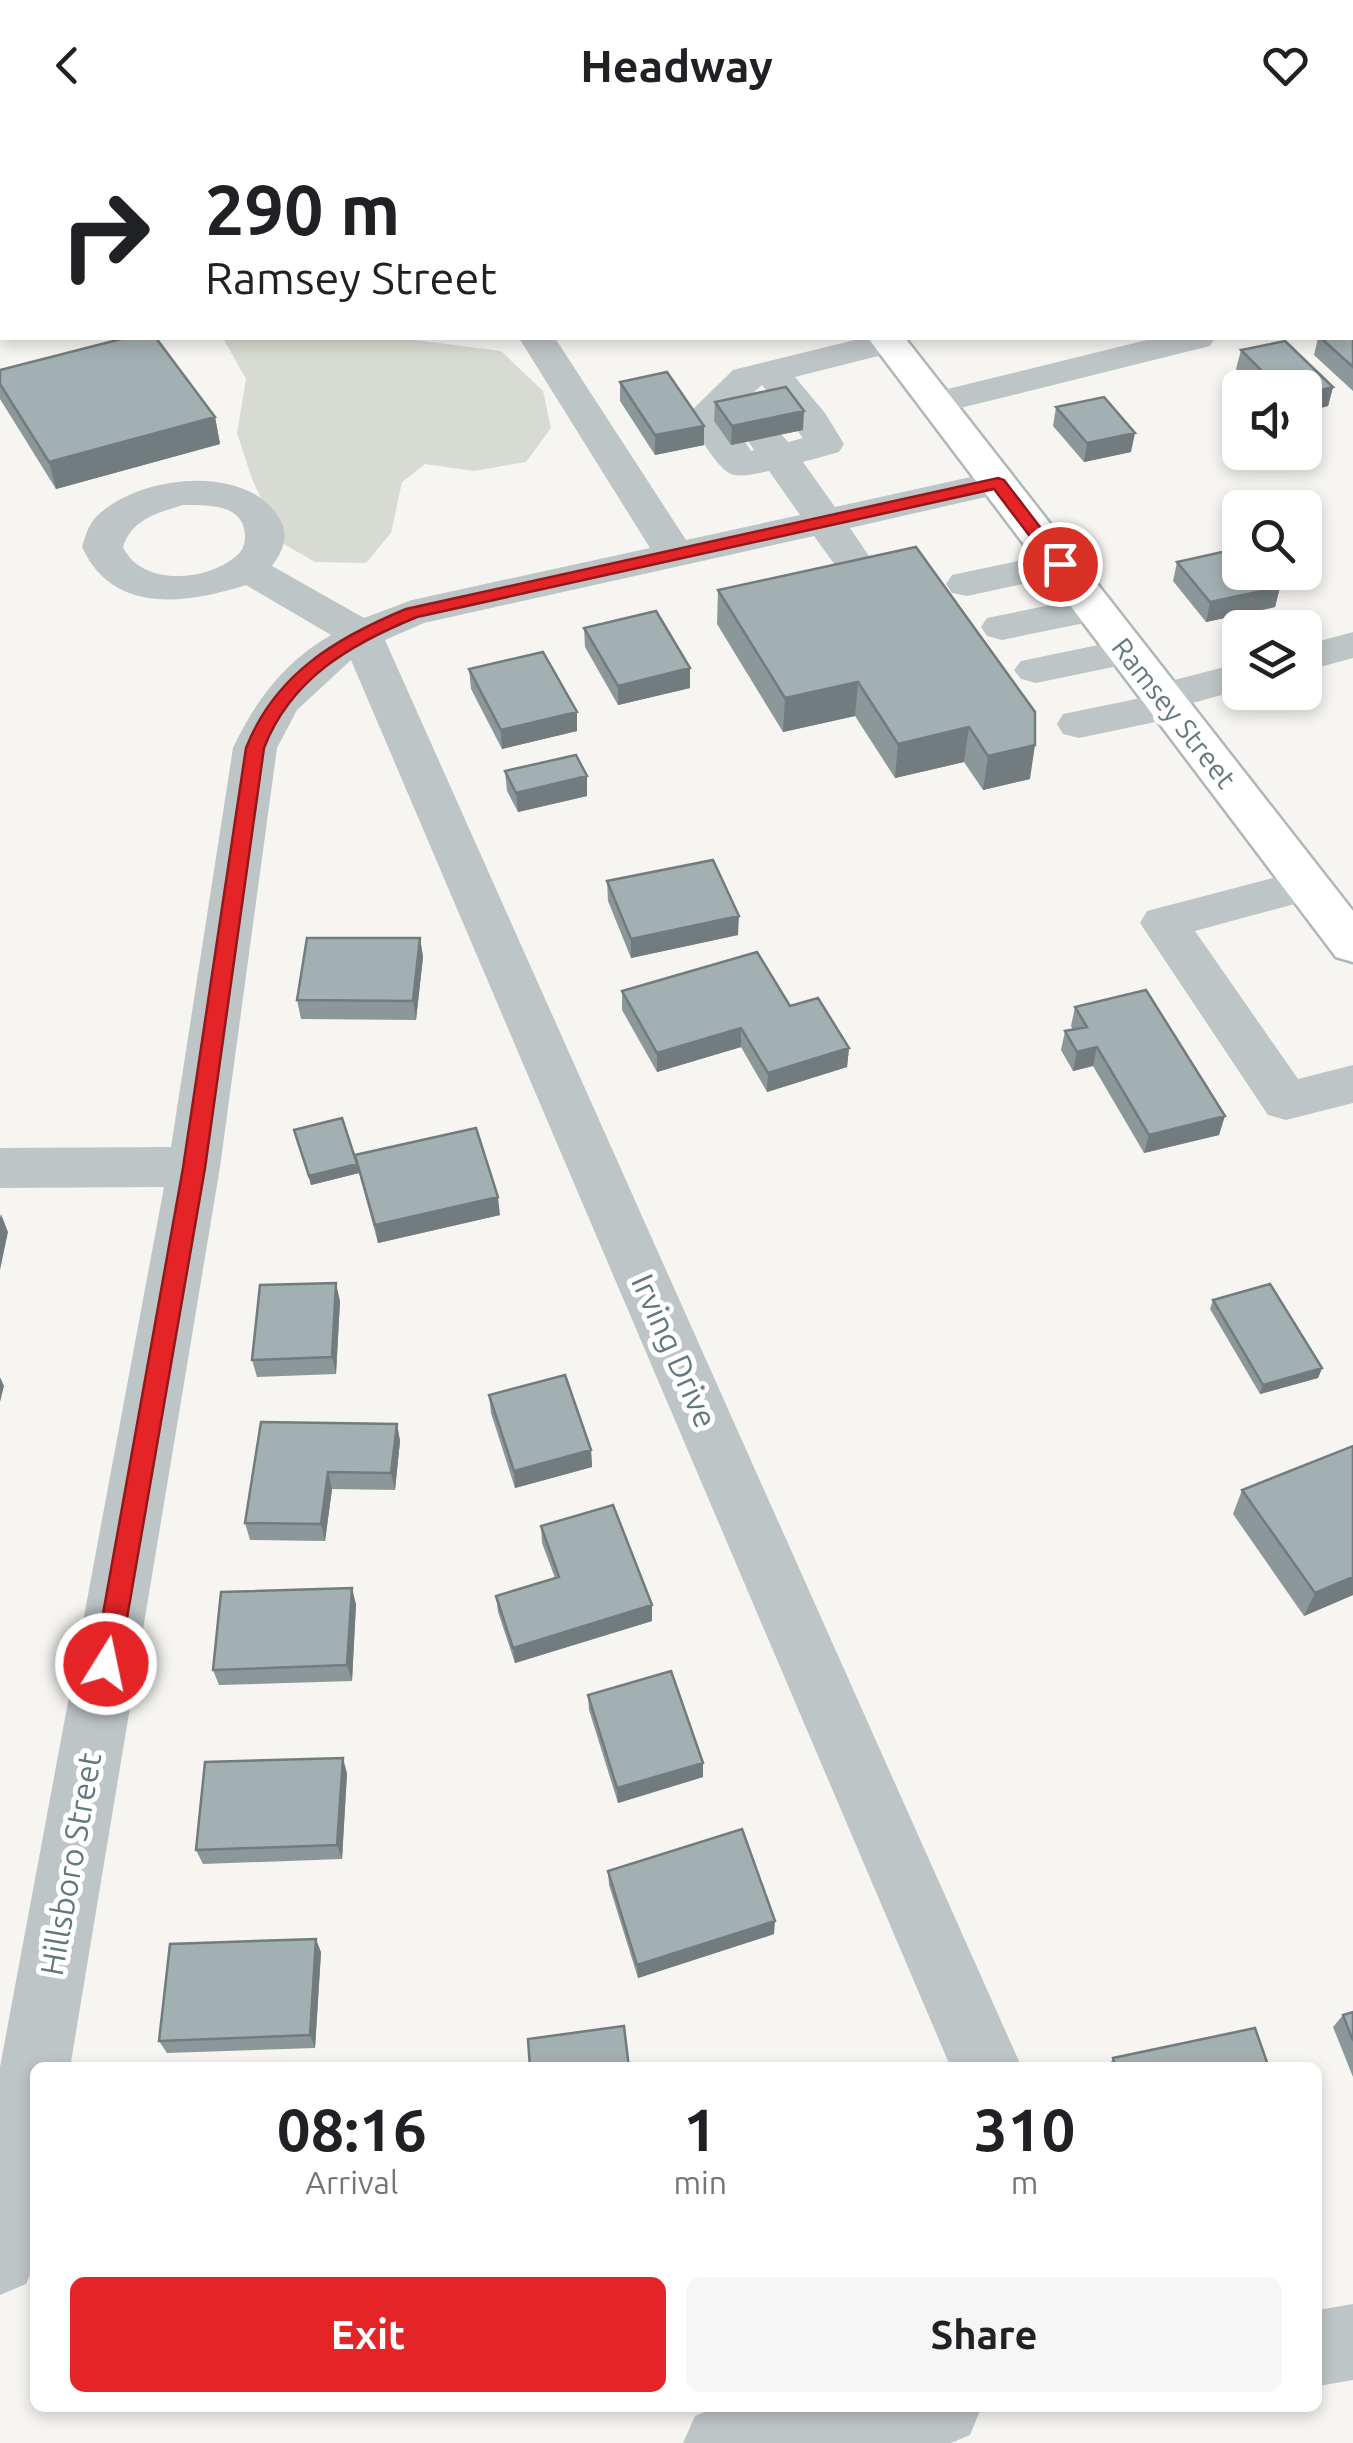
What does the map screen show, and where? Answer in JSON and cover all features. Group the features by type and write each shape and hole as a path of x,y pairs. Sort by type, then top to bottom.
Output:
{"main road":[{"name":"Ramsey Street","path":"888,340 1353,945"}],"street":[{"path":"538,340 688,565"},
{"path":"837,539 757,424 746,378 888,340"},
{"path":"936,403 1189,340"},
{"path":"757,424 825,444 812,421 771,372"},
{"name":"Hillsboro Street","path":"0,2258 27,2058 194,1168 255,748 263,728 288,690 324,657 360,634 412,613 837,539 998,483"},
{"path":"968,584 1060,564"},
{"path":"248,569 360,634"},
{"path":"1002,627 1094,608"},
{"name":"Irving Drive","path":"360,634 984,2062"},
{"path":"1322,653 1353,644"},
{"path":"1036,670 1127,652"},
{"path":"1080,724 1166,702 1222,682"},
{"path":"1307,885 1164,923 1286,1101 1353,1084"},
{"path":"0,1168 194,1168"},
{"path":"1322,2347 1353,2342"},
{"path":"722,2443 918,2412"}],"shaded area":[{"path":"224,340 415,340 501,351 543,391 551,428 526,462 474,471 425,464 402,482 391,533 366,563 315,562 282,543 252,479 237,433 246,379"}],"building":[{"path":"117,340 157,340 215,417 49,462 0,384 0,370"},
{"path":"1323,340 1353,340 1353,367"},
{"path":"1285,341 1315,370 1261,370 1241,350"},
{"path":"667,372 704,426 655,435 620,382"},
{"path":"1322,376 1333,387 1322,390"},
{"path":"786,387 804,411 732,426 715,402"},
{"path":"1104,397 1135,433 1087,443 1056,407"},
{"path":"916,547 1035,712 1035,745 988,756 969,727 898,744 858,682 785,698 718,590"},
{"path":"1222,552 1222,590 1266,590 1210,602 1177,562"},
{"path":"656,611 690,668 618,686 584,628"},
{"path":"543,652 577,712 501,730 469,669"},
{"path":"576,755 587,776 516,793 505,771"},
{"path":"713,860 739,916 631,939 607,881"},
{"path":"307,938 420,938 413,1001 297,1000"},
{"path":"757,952 790,1006 818,998 849,1048 768,1073 741,1028 657,1053 622,991"},
{"path":"1146,990 1225,1116 1149,1135 1097,1047 1077,1052 1065,1031 1087,1027 1075,1007"},
{"path":"342,1118 357,1164 309,1176 294,1130"},
{"path":"476,1128 498,1197 375,1225 355,1155"},
{"path":"336,1283 332,1357 252,1360 260,1285"},
{"path":"1270,1284 1322,1368 1263,1385 1213,1300"},
{"path":"565,1375 591,1450 514,1471 489,1395"},
{"path":"261,1422 397,1424 391,1473 328,1472 321,1524 245,1523"},
{"path":"1353,1446 1353,1577 1315,1593 1242,1490"},
{"path":"613,1505 652,1605 513,1648 496,1596 559,1577 541,1526"},
{"path":"352,1588 347,1665 213,1670 221,1592"},
{"path":"671,1671 703,1763 617,1788 588,1695"},
{"path":"343,1758 337,1845 196,1850 205,1762"},
{"path":"742,1829 775,1921 637,1965 608,1871"},
{"path":"316,1939 310,2035 159,2041 170,1944"},
{"path":"1353,2012 1353,2041 1343,2015"},
{"path":"624,2026 628,2062 530,2062 528,2039"},
{"path":"1255,2028 1267,2062 1114,2062 1113,2058"}],"route":[{"path":"106,1664 194,1168 255,748 288,690 324,657 360,634 412,613 998,483 1060,564"}]}
